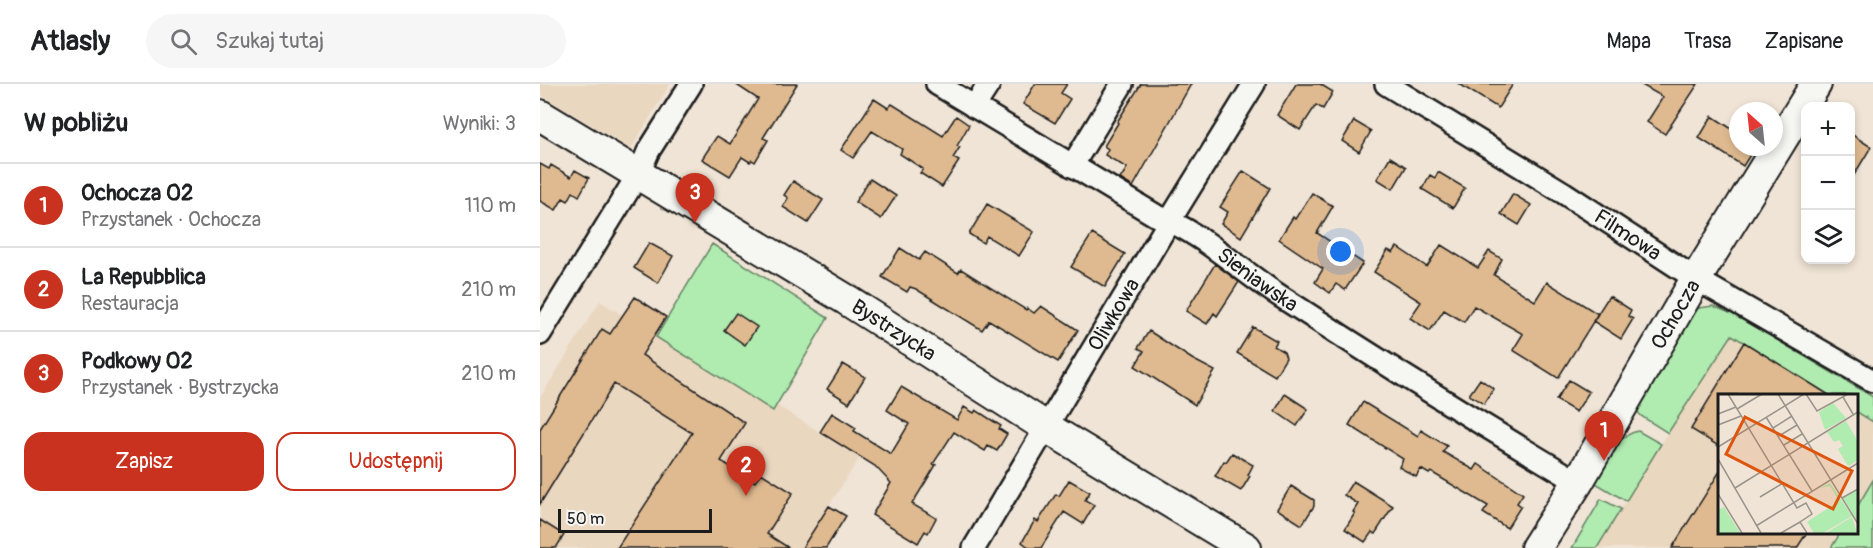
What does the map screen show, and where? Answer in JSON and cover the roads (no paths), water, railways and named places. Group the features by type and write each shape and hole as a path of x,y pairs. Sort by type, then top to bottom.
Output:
{"street":[{"path":"540,333 691,84"},
{"name":"Sieniawska","path":"937,84 1155,215 1170,220 1230,258 1253,279 1578,482"},
{"path":"974,107 989,84"},
{"path":"1072,166 1122,84"},
{"name":"Oliwkowa","path":"974,548 1254,84"},
{"name":"Filmowa","path":"1386,84 1564,193 1696,279 1873,381"},
{"name":"Ochocza","path":"1536,548 1578,482 1696,279 1816,84"},
{"name":"Bystrzycka","path":"540,115 847,300 1046,427 1246,548"}],"place":[{"name":"Podkowy 02","path":"695,223"},
{"name":"Ochocza 02","path":"1604,461"},
{"name":"La Repubblica","path":"746,496"}]}
